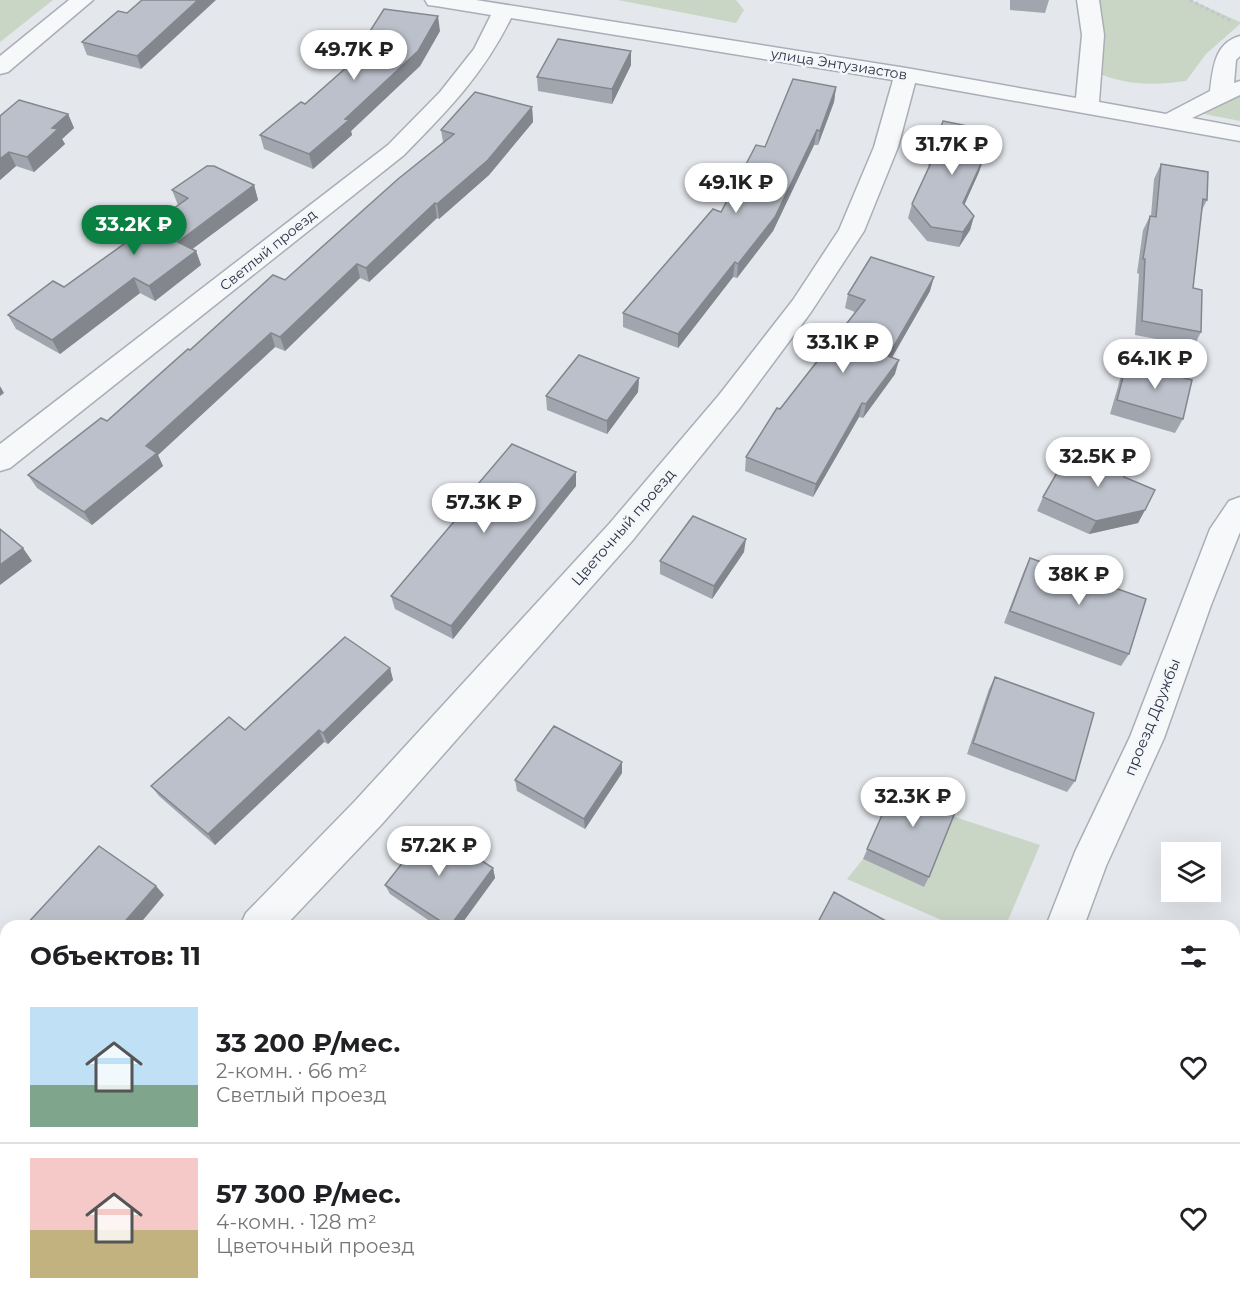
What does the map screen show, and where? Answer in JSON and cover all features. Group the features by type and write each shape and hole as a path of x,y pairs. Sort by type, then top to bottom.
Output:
{"street":[{"path":"0,67 82,0"},
{"name":"улица Энтузиастов","path":"436,0 504,11 555,9 906,75 1240,134"},
{"path":"1087,107 1093,35 1088,0"},
{"name":"Светлый проезд","path":"0,460 396,150 448,97 484,51 504,11"},
{"path":"1170,122 1231,91 1225,59 1237,33"},
{"name":"Цветочный проезд","path":"264,920 368,813 621,532 729,402 802,306 851,231 886,147 906,75"},
{"name":"проезд Дружбы","path":"1067,920 1088,864 1147,738 1225,528 1240,509"}],"path":[{"path":"1190,0 1237,33"}],"green space":[{"path":"0,0 53,0 0,42"},
{"path":"618,0 736,0 744,10 736,23"},
{"path":"1094,0 1191,0 1240,24 1206,54 1186,81 1153,84 1131,82 1098,73"},
{"path":"1240,94 1240,121 1204,114 1203,108"},
{"path":"952,816 1040,845 1008,920 941,920 847,879 863,859 924,887"}],"building":[{"path":"142,0 198,0 137,56 82,42 118,11 127,13"},
{"path":"384,9 438,16 418,51 345,119 349,120 309,154 260,135 301,102 305,104 348,66"},
{"path":"558,39 631,51 612,89 537,77"},
{"path":"793,79 836,87 820,131 817,130 775,217 738,264 735,262 678,334 623,313 713,209 721,212 756,145 765,147"},
{"path":"475,92 532,107 488,160 437,204 435,203 366,268 357,264 280,337 271,333 146,446 157,453 84,512 28,475 101,418 107,421 273,275 285,280 398,179 454,134 441,130"},
{"path":"19,100 68,114 52,128 58,129 27,157 9,152 0,159 0,116"},
{"path":"943,121 992,131 984,157 963,203 974,216 963,232 931,227 912,204 936,152 932,151"},
{"path":"1161,164 1208,172 1207,200 1203,199 1193,288 1202,290 1201,332 1142,321 1145,259 1143,259 1150,216 1156,217"},
{"path":"207,166 214,166 254,185 178,242 196,251 149,286 134,278 52,340 8,315 53,281 64,287 188,198 172,190"},
{"path":"871,257 934,277 888,356 899,360 866,404 862,403 816,484 746,457 777,408 780,409 865,300 848,294"},
{"path":"579,355 639,378 607,421 546,396"},
{"path":"1127,362 1192,380 1183,419 1117,400"},
{"path":"512,444 576,472 451,626 391,596 468,505 462,503"},
{"path":"1097,451 1131,465 1124,477 1155,490 1145,510 1096,521 1043,497 1069,452 1091,462"},
{"path":"693,516 746,539 714,586 660,561"},
{"path":"0,529 23,548 0,565"},
{"path":"1030,558 1146,599 1129,654 1010,611"},
{"path":"345,637 390,668 323,733 319,730 208,834 151,786 229,717 245,730"},
{"path":"995,677 1094,713 1075,781 973,743"},
{"path":"554,726 622,762 584,819 515,780"},
{"path":"898,779 958,805 929,877 867,849"},
{"path":"430,828 493,868 454,920 439,920 385,885"},
{"path":"99,846 156,886 126,920 31,920"},
{"path":"834,892 884,920 819,920"}]}
